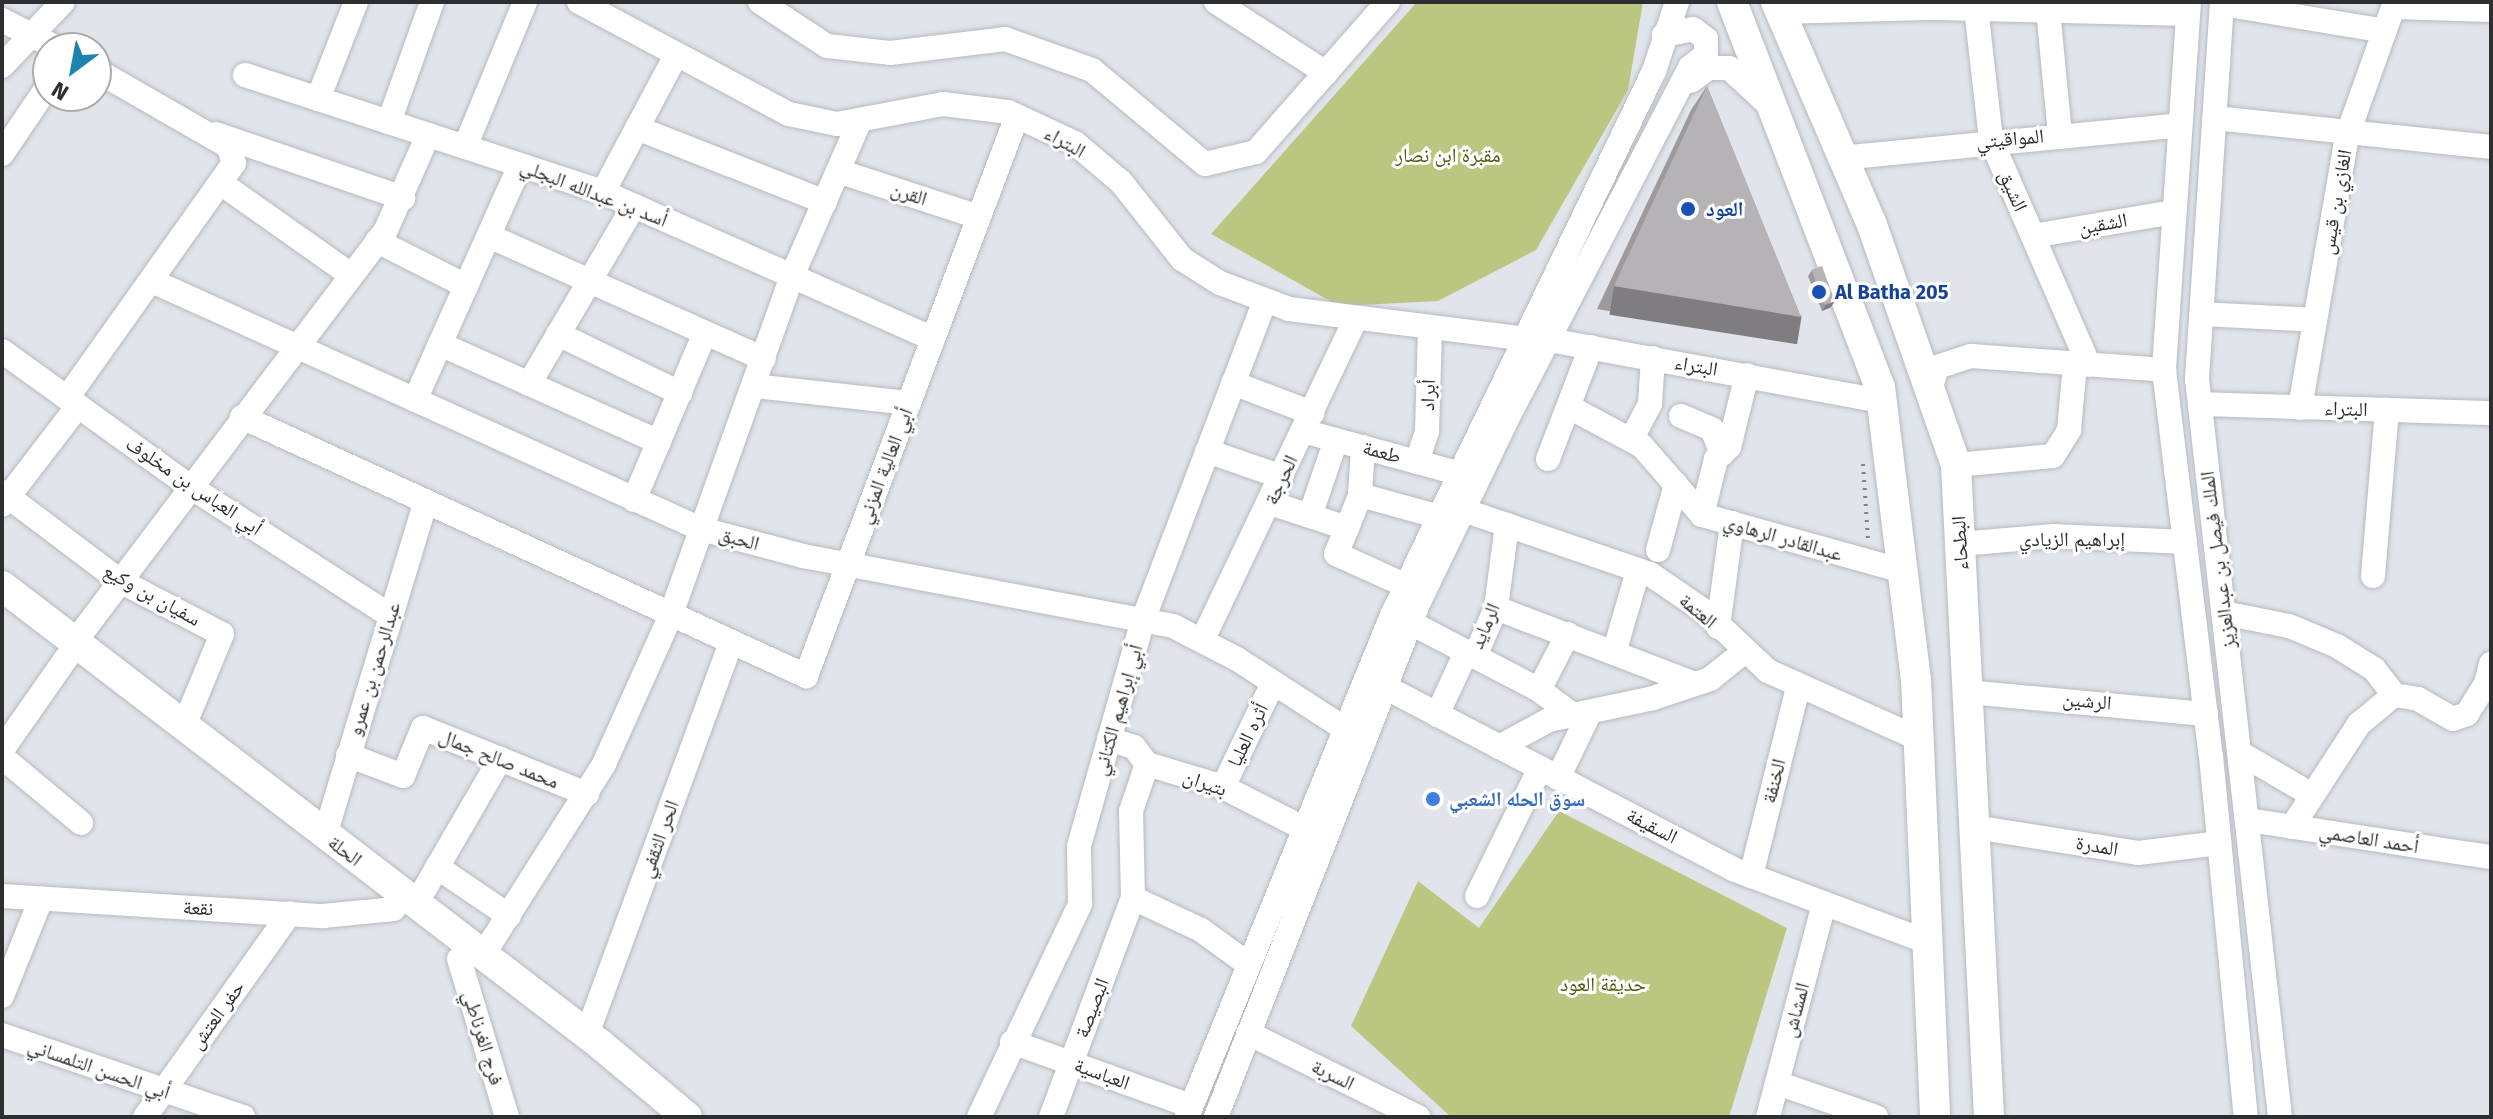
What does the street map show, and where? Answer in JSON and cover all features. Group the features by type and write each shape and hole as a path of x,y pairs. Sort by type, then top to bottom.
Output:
{"main road":[{"path":"1732,2 1882,401 1919,739 1935,1117"},
{"name":"البطحاء","path":"1778,7 1840,158 1872,225 1956,465 1989,1117"},
{"name":"الحلة","path":"2,586 71,650 471,957 657,1117"},
{"name":"الحلة","path":"2,606 183,728 325,835 405,906"},
{"name":"الحلة","path":"471,957 587,1034 687,1117"}],"street":[{"path":"34,32 63,2"},
{"path":"318,99 356,2"},
{"path":"389,122 432,2"},
{"path":"465,147 525,2"},
{"name":"البتراء","path":"579,2 789,114 837,124 943,104 1017,116 1075,143 1121,182 1182,259 1220,283 1289,309 1591,347 1882,401"},
{"path":"760,2 827,46 890,53 1005,39 1092,70 1205,164 1256,152 1388,2"},
{"path":"1216,2 1326,73"},
{"path":"1216,1117 1411,623 1654,71 1677,2"},
{"path":"2222,3 2385,31"},
{"name":"الملك فيصل بن عبدالعزيز","path":"2222,3 2202,314 2200,404 2280,1117"},
{"path":"2395,4 2491,10"},
{"name":"الغازي بن قيس","path":"2300,408 2347,136 2395,4"},
{"path":"1778,7 2188,8"},
{"name":"الشيق","path":"1976,8 1991,140 2033,236 2082,364"},
{"name":"الملك فيصل بن عبدالعزيز","path":"2188,8 2164,370 2206,714 2246,1117"},
{"path":"2048,10 2060,135"},
{"path":"2,20 32,34 2,66"},
{"path":"1189,1112 1345,729 1407,586 1461,474 1690,67 1706,55 1706,39 1693,29 1664,35"},
{"path":"603,192 676,55"},
{"path":"1677,93 1718,66 1740,74 1771,108"},
{"name":"أسد بن عبدالله البجلي","path":"245,75 603,192 933,339"},
{"path":"4,498 234,163 228,146 112,79"},
{"path":"2,154 32,110"},
{"name":"أبي العالية المزني","path":"242,417 670,617 806,676 1017,116"},
{"path":"2215,118 2347,136 2491,147"},
{"path":"471,957 509,916 587,794 670,617 792,276 860,120"},
{"name":"المواقيتي","path":"1840,158 1991,140 2180,125"},
{"path":"194,126 403,198"},
{"path":"637,128 825,202"},
{"path":"2,750 189,486 377,241 403,198 428,135"},
{"path":"415,400 520,165"},
{"name":"القرن","path":"838,171 979,217"},
{"path":"222,184 351,275"},
{"path":"529,384 634,206"},
{"name":"الشقين","path":"2033,236 2174,212"},
{"path":"489,236 764,359"},
{"path":"377,241 466,286"},
{"name":"الحبق","path":"152,281 701,529 848,565 1173,626 1273,683 1345,729"},
{"name":"أبي إبراهيم الكتاني","path":"979,1117 1080,904 1079,846 1143,620 1265,300"},
{"path":"2202,314 2315,320"},
{"name":"الحرجة","path":"1202,641 1356,318"},
{"name":"أبراد","path":"1417,462 1427,431 1430,327"},
{"path":"634,500 705,333"},
{"path":"558,334 680,393"},
{"path":"440,344 659,442"},
{"path":"1548,459 1591,347"},
{"name":"أبي العباس بن مخلوف","path":"2,351 189,486 389,615"},
{"path":"1930,391 1931,377 1948,360 1971,356 2164,370"},
{"name":"البتراء","path":"1631,440 1650,404 1653,358"},
{"path":"1956,465 2053,456 2069,430 2082,364"},
{"path":"1702,515 1722,454 1729,447 1747,375"},
{"name":"طعمة","path":"1233,383 1336,440 1461,474"},
{"path":"754,386 909,403"},
{"name":"البتراء","path":"2200,404 2491,413"},
{"name":"عبدالقادر الرهاوي","path":"1569,407 1631,440 1676,484 1702,515 1903,571"},
{"path":"2373,576 2387,410"},
{"path":"1681,416 1712,429 1722,454"},
{"path":"1310,516 1336,440"},
{"path":"1363,447 1360,495 1336,554 1407,586"},
{"path":"1207,451 1282,477"},
{"path":"1658,550 1676,484"},
{"path":"1360,495 1440,517"},
{"name":"سفيان بن وكيع","path":"4,498 120,581 222,634 183,728"},
{"name":"عبدالرحمن بن عمرو","path":"325,835 425,503"},
{"path":"1270,503 1347,528"},
{"name":"العتمة","path":"1463,510 1638,571 1704,611 1744,652 1798,687 1919,739"},
{"path":"1718,627 1732,523"},
{"name":"الرمايد","path":"1437,715 1463,659 1476,654 1496,608 1507,525"},
{"name":"إبراهيم الزيادي","path":"1960,544 2054,536 2185,542"},
{"path":"1614,653 1638,571"},
{"path":"1496,608 1695,684"},
{"path":"2224,613 2289,626 2337,646 2374,669 2394,695 2418,699 2453,719 2467,714 2486,684 2491,664"},
{"path":"1411,623 1476,654 1581,713"},
{"path":"1539,690 1568,634"},
{"name":"الحر الثقفي","path":"587,1034 731,643"},
{"path":"1499,747 1549,720 1710,679 1744,652"},
{"name":"أثره العليا","path":"1223,787 1273,683"},
{"name":"السقيفة","path":"1385,687 1751,876 1928,942"},
{"name":"الخنفة","path":"1751,876 1798,687"},
{"name":"الرشين","path":"1967,692 2206,714"},
{"path":"2292,827 2359,724 2394,695"},
{"path":"1477,896 1581,713"},
{"name":"محمد صالح جمال","path":"348,755 403,776 423,728 587,794"},
{"name":"بتيران","path":"1109,739 1134,747 1147,764 1223,787 1303,828"},
{"path":"2240,753 2312,795"},
{"path":"2,757 81,823"},
{"path":"405,906 437,867 500,759"},
{"name":"البصيصة","path":"1051,1117 1133,898 1131,811 1147,764"},
{"name":"أحمد العاصمي","path":"2248,820 2491,857"},
{"name":"المدرة","path":"1974,827 2138,853 2219,843"},
{"path":"437,867 509,916"},
{"name":"نقعة","path":"2,896 290,913 405,906"},
{"path":"1133,898 1201,930 1248,964"},
{"path":"2,996 41,899"},
{"name":"المشاش","path":"1768,1117 1824,903"},
{"name":"حفر العتش","path":"145,1117 290,913"},
{"name":"فرج الغرناطي","path":"471,957 507,1117"},
{"name":"السربة","path":"1248,1033 1389,1110 1418,1117"},
{"name":"أبي الحسن التلمساني","path":"2,1035 243,1117"},
{"name":"العباسية","path":"1012,1042 1189,1112"},
{"path":"1777,1083 1876,1117"}],"path":[{"path":"1862,456 1869,561"}],"green space":[{"name":"مقبرة ابن نصار","path":"1417,2 1643,2 1628,90 1536,250 1438,301 1339,306 1211,234"},
{"name":"حديقة العود","path":"1559,811 1787,928 1729,1117 1451,1117 1351,1026 1418,881 1479,928"}],"building":[{"name":"العود","path":"1707,86 1801,317 1614,286"},
{"path":"1822,266 1835,301 1824,305 1812,270"}],"place":[{"name":"العود","path":"1688,209"},
{"name":"Al Batha 205","path":"1819,292"},
{"name":"سوق الحله الشعبي","path":"1433,799"}]}
